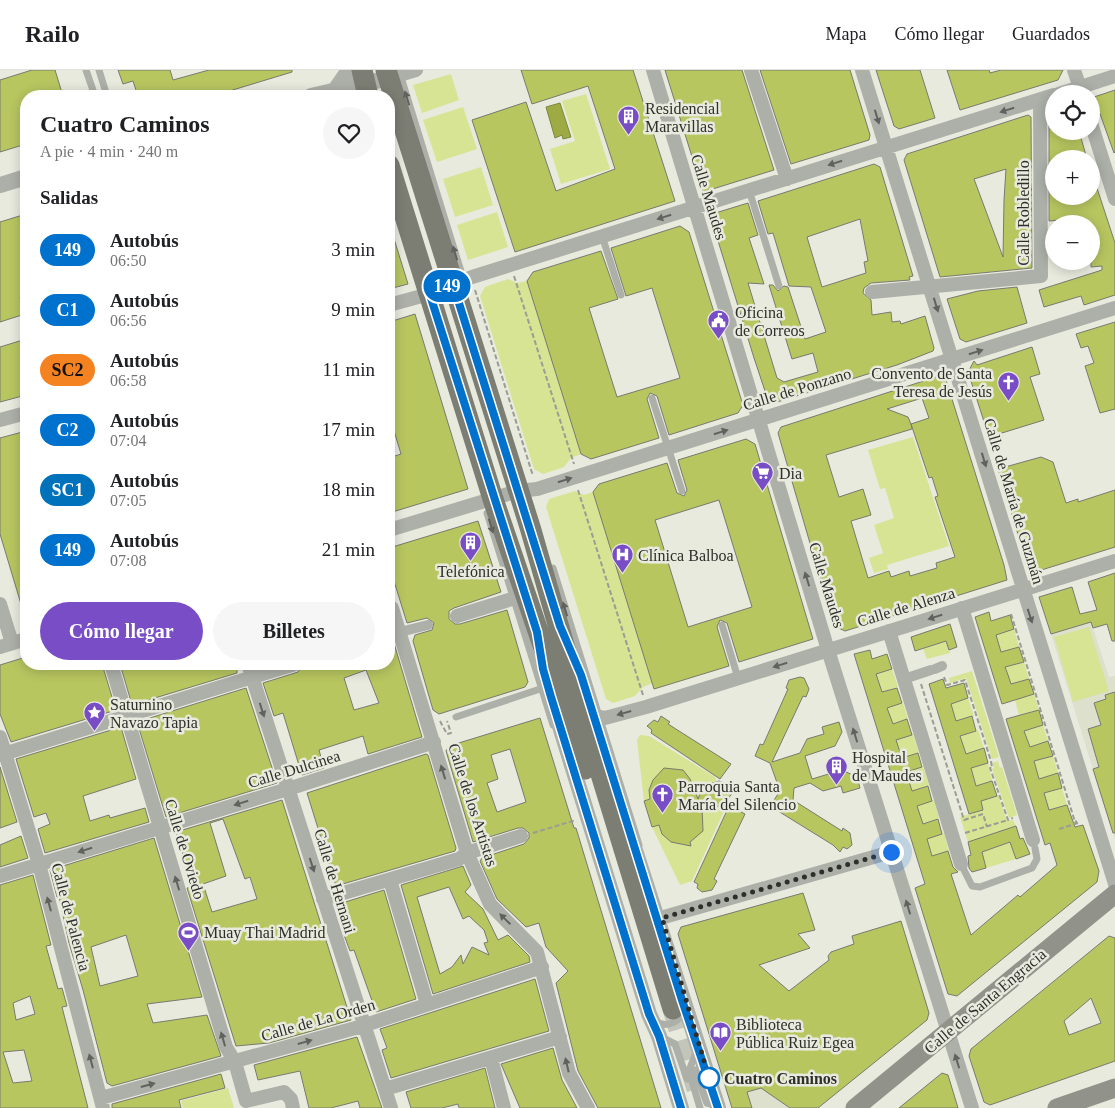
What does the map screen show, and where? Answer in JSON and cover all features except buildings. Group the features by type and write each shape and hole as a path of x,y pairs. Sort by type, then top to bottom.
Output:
{"main road":[{"path":"393,73 464,285 527,488 560,626 666,1009"},
{"path":"395,189 422,296 485,498 519,597 537,632 666,1009"},
{"name":"Calle de Santa Engracia","path":"855,1108 1115,894"},
{"path":"1057,1108 1115,1088"}],"street":[{"path":"331,90 393,73 416,70"},
{"name":"Calle Maudes","path":"653,70 828,650 972,1108"},
{"path":"751,70 787,179"},
{"name":"Calle de María de Guzmán","path":"862,70 953,359 1022,590 1115,884"},
{"path":"1074,70 1079,85"},
{"path":"1093,85 1115,76"},
{"path":"395,304 464,285 579,239 602,236 1045,99"},
{"name":"Calle Robledillo","path":"872,292 1041,276 1046,140"},
{"path":"1096,140 1115,199"},
{"path":"0,185 20,179"},
{"name":"Calle de Ponzano","path":"395,528 485,498 668,448 1115,308"},
{"path":"0,420 20,415"},
{"name":"Calle de Alenza","path":"597,717 618,715 1115,561"},
{"path":"457,616 519,597"},
{"path":"0,604 6,646 20,641"},
{"path":"962,608 1034,844"},
{"path":"395,633 428,625"},
{"path":"560,626 597,717 659,918 666,1009 664,1041 681,1108"},
{"path":"889,631 963,867"},
{"path":"537,632 545,688 666,1009 697,1040 718,1108"},
{"name":"Calle de los Artistas","path":"395,636 434,742 467,853 490,904 536,949 572,1082 588,1108"},
{"name":"Calle de Oviedo","path":"113,670 226,1047 235,1062 246,1104"},
{"path":"3,754 126,716 250,670"},
{"name":"Calle de Hernani","path":"250,670 391,1108"},
{"path":"904,678 930,670"},
{"name":"Calle de Palencia","path":"0,737 3,754 38,864 102,1103"},
{"name":"Calle Dulcinea","path":"0,876 288,789 434,742"},
{"path":"323,899 390,880 459,858 467,853 527,835"},
{"path":"659,918 891,852"},
{"path":"390,880 427,1004"},
{"name":"Calle de La Orden","path":"102,1103 363,1025 542,968"},
{"path":"385,1089 560,1037"},
{"path":"664,1041 688,1108"},
{"path":"491,1058 504,1108"},
{"path":"697,1070 710,1108"},
{"path":"246,1104 284,1092 290,1099 293,1108"}],"lane":[{"path":"86,70 93,90"},
{"path":"99,70 105,90"},
{"path":"749,190 779,286"},
{"path":"602,236 621,295"},
{"path":"652,398 682,492"},
{"path":"551,562 597,717"},
{"path":"519,597 673,1108"},
{"path":"722,625 738,678"},
{"path":"456,717 545,688"},
{"path":"963,867 972,886 978,887 1032,868 1037,859 1034,844"},
{"path":"659,918 694,1021 697,1040 695,1055 689,1069 700,1108"},
{"path":"664,1041 675,1044 696,1108"}],"path":[{"path":"514,274 575,466"},
{"path":"464,285 527,488"},
{"path":"577,488 643,695"},
{"path":"1011,614 1075,822 1078,822 1059,829"},
{"path":"930,670 928,682 945,677 947,685 965,680 991,761 992,768 990,768 1008,820"},
{"path":"930,670 964,820 983,814 987,827"},
{"path":"434,742 444,738 438,722 442,720 447,734 451,733 446,720 456,717"},
{"path":"958,815 961,824"},
{"path":"964,834 1015,819"},
{"path":"527,835 576,820"}],"shaded area":[{"path":"451,74 459,100 422,113 413,85"},
{"path":"586,94 610,169 561,184 550,149 575,141 562,101"},
{"path":"560,103 571,137 563,139 562,135 555,138 546,107"},
{"path":"463,107 477,149 437,162 423,120"},
{"path":"481,167 493,205 455,217 443,179"},
{"path":"497,212 508,247 468,260 457,225"},
{"path":"508,279 517,283 527,281 581,454 571,458 564,467 543,474 534,469 480,296 485,287"},
{"path":"913,437 949,546 887,565 888,569 874,573 869,558 883,553 874,525 894,518 885,488 880,489 868,450"},
{"path":"575,491 584,495 593,492 653,683 643,687 635,696 613,703 606,699 546,507 549,499"},
{"path":"1091,622 1109,677 1115,676 1115,840 1051,634"},
{"path":"1089,627 1109,691 1073,702 1054,637"},
{"path":"1014,629 1019,647 1001,652 996,635"},
{"path":"946,641 950,653 927,659 923,649"},
{"path":"1024,662 1029,679 1011,685 1005,667"},
{"path":"892,669 898,687 882,692 876,674"},
{"path":"972,671 999,757 992,759 966,678 950,683 949,678"},
{"path":"1034,694 1039,710 1019,715 1015,700"},
{"path":"968,698 974,716 956,721 951,704"},
{"path":"903,703 908,719 892,724 887,708"},
{"path":"1043,725 1048,741 1030,747 1024,731"},
{"path":"978,730 984,748 966,754 960,736"},
{"path":"913,734 919,753 902,758 896,740"},
{"path":"640,735 649,736 715,777 725,809 692,881 680,885 652,827 644,801 637,740"},
{"path":"1053,756 1058,773 1039,779 1034,761"},
{"path":"998,761 1000,768 1002,767 1017,815 1009,818 992,769 994,768 992,763"},
{"path":"988,763 992,781 976,786 971,768"},
{"path":"923,767 929,785 912,791 906,772"},
{"path":"1062,788 1067,805 1049,810 1044,793"},
{"path":"998,795 1007,821 1013,820 1016,826 968,842 960,817 983,810 981,801"},
{"path":"934,800 939,818 923,824 917,806"},
{"path":"944,833 949,851 932,856 927,839"},
{"path":"1010,842 1016,859 986,868 982,852"},
{"path":"722,1044 816,1108 732,1108"},
{"path":"228,1088 234,1108 183,1108 181,1101"}],"tunnel":[{"path":"673,1009 697,1089"}],"bus line":[{"name":"149","path":"681,1108 659,1036 649,1014 559,726 543,669 537,632 475,443 429,294 453,284 560,626 581,675 682,1000 697,1040 718,1108"}],"place":[{"name":"Residencial Maravillas","path":"629,136"},
{"name":"Oficina de Correos","path":"719,340"},
{"name":"Convento de Santa Teresa de Jesús","path":"1008,401"},
{"name":"Dia","path":"763,492"},
{"name":"Telefónica","path":"471,561"},
{"name":"Clínica Balboa","path":"622,574"},
{"name":"Saturnino Navazo Tapia","path":"94,732"},
{"name":"Hospital de Maudes","path":"836,785"},
{"name":"Parroquia Santa María del Silencio","path":"662,814"},
{"name":"Muay Thai Madrid","path":"188,951"},
{"name":"Biblioteca Pública Ruiz Egea","path":"720,1052"},
{"name":"Cuatro Caminos","path":"709,1078"}],"route":[{"path":"709,1078 697,1040 694,1021 662,918 891,852"}]}
